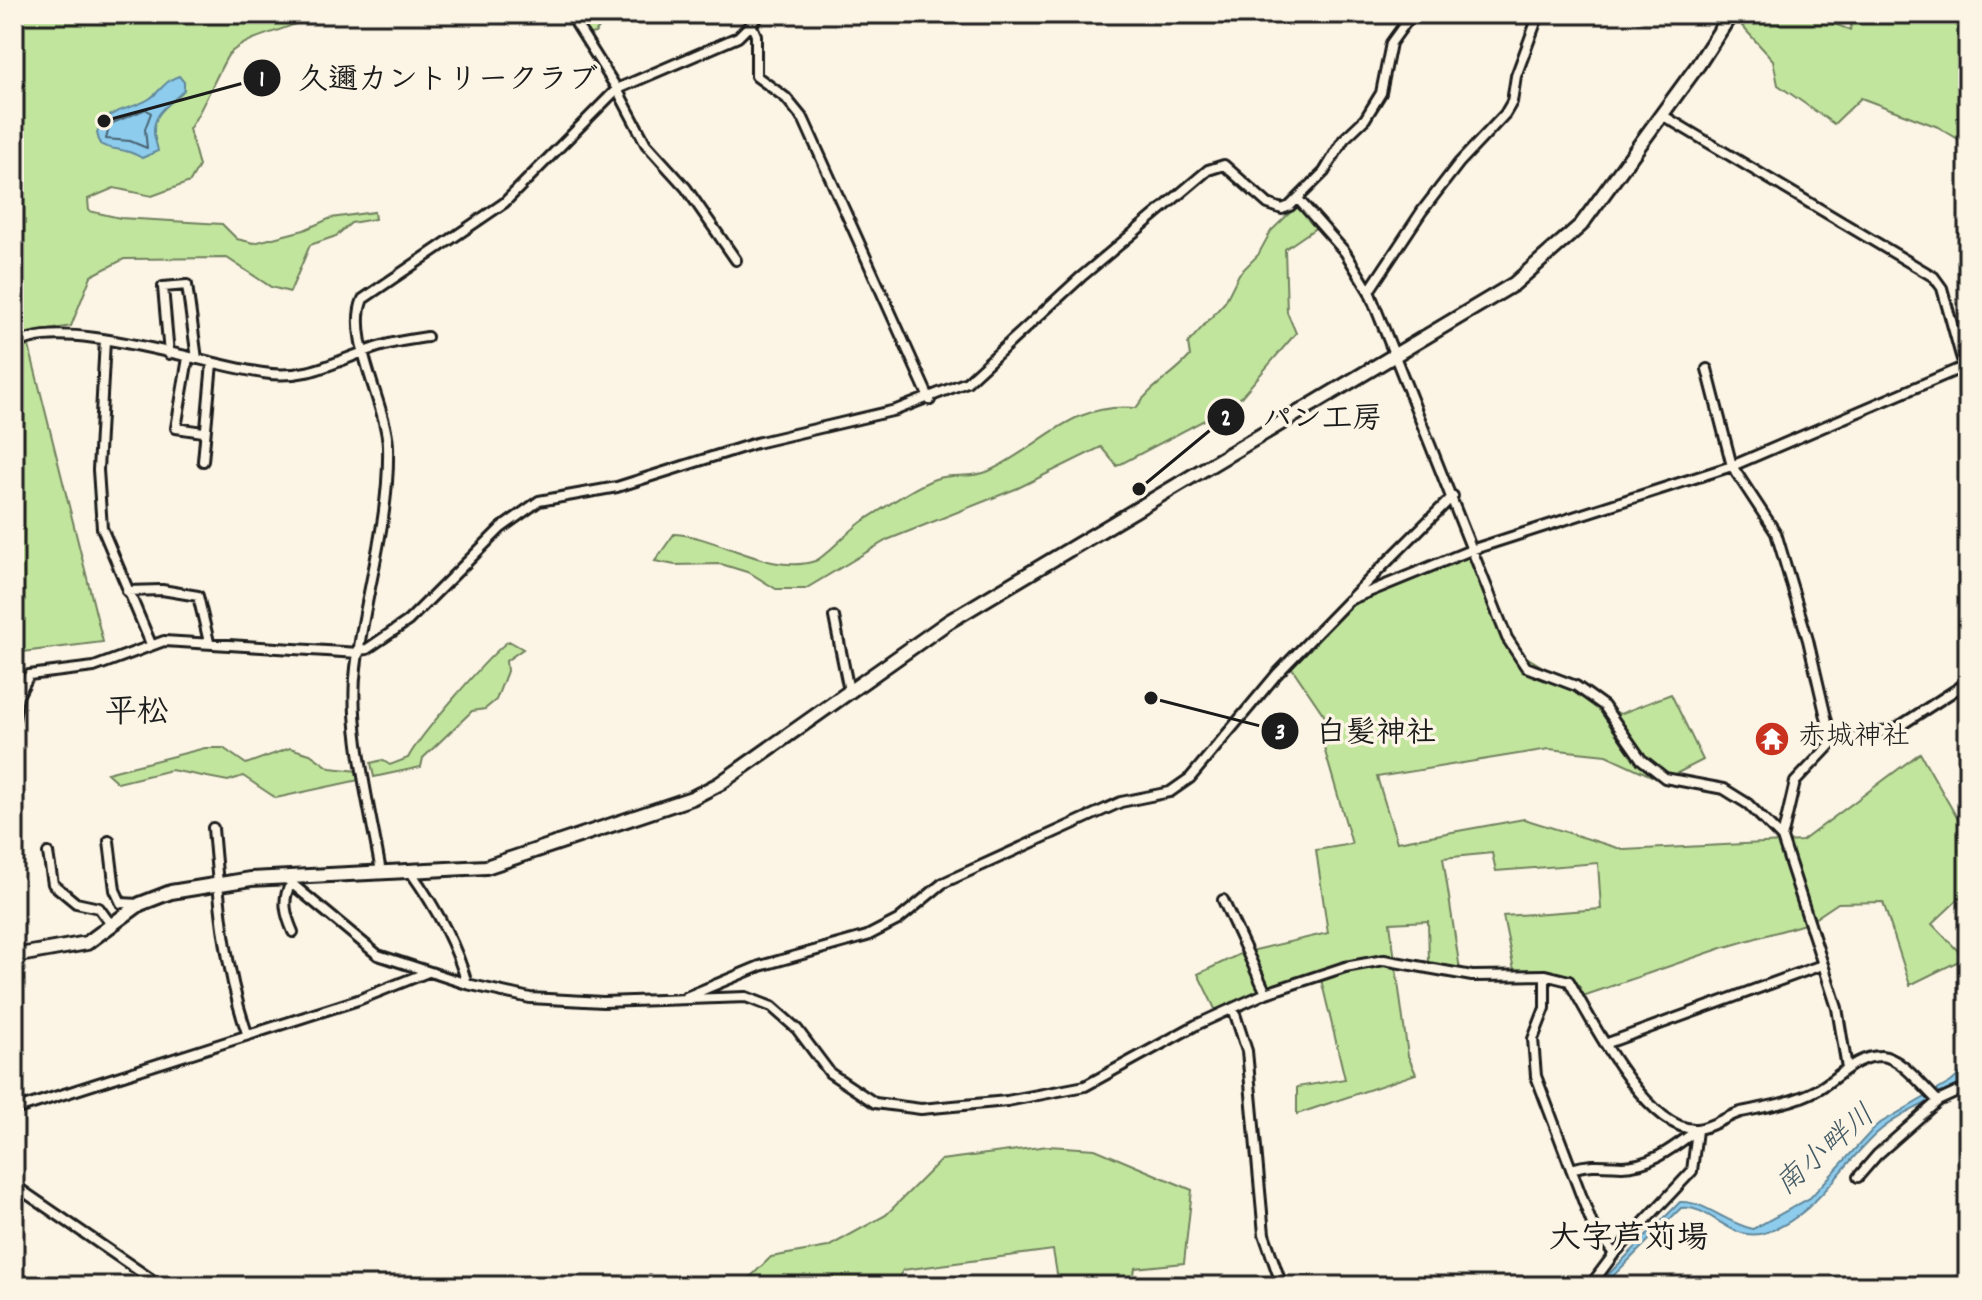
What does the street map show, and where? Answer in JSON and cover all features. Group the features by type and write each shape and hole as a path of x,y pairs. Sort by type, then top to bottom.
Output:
{"street":[{"path":"570,14 617,89 646,144 686,188 736,260"},
{"path":"381,872 355,710 359,651 388,482 386,430 365,354 358,310 363,299 504,203 617,89 717,47 752,26 761,14"},
{"path":"14,720 18,696 29,675 94,667 151,644 209,642 367,649 408,621 501,528 539,501 617,487 756,443 930,400 967,382 1081,277 1208,170 1224,165 1273,207 1290,206 1330,164 1344,139 1361,125 1381,93 1391,43 1412,14"},
{"path":"1369,291 1422,211 1459,163 1495,127 1512,102 1516,76 1539,14"},
{"path":"14,956 87,943 140,904 171,892 218,883 477,868 507,862 692,798 755,761 948,622 1490,301 1559,247 1581,225 1662,115 1726,16"},
{"path":"752,26 756,35 756,76 786,98 804,120 930,400"},
{"path":"1349,600 1471,550 1732,466 1966,366 1942,288 1934,277 1662,115"},
{"path":"1298,199 1345,252 1369,291 1507,638 1526,667 1576,686 1604,706 1641,759 1665,778 1724,789 1748,804 1782,838 1837,1008 1847,1068"},
{"path":"169,354 163,287 187,285 192,358 176,428 203,432"},
{"path":"14,347 41,334 105,340 264,374 298,375 365,354 382,345 427,337"},
{"path":"105,340 99,495 102,528 151,644"},
{"path":"203,461 203,432 212,363"},
{"path":"1707,369 1732,466 1776,533 1804,628 1832,743"},
{"path":"678,1000 760,966 867,936 898,920 943,883 1121,802 1170,792 1190,778 1277,674 1453,496"},
{"path":"127,591 162,590 198,596 209,642"},
{"path":"834,617 849,691"},
{"path":"1782,838 1795,782 1832,743 1895,729 1968,682"},
{"path":"213,828 228,964 247,1033"},
{"path":"109,841 115,890 121,903 140,904"},
{"path":"48,853 53,884 76,903 99,908 112,926"},
{"path":"410,871 430,899 459,954 467,984"},
{"path":"288,881 286,917 293,932"},
{"path":"288,881 378,955 467,984 530,998 678,1000 746,997 772,1007 797,1029 830,1073 875,1103 921,1109 1007,1101 1085,1086 1233,1008 1266,993 1345,967 1384,960 1472,976 1545,975 1569,981 1605,1044 1666,1119 1697,1130"},
{"path":"1223,900 1266,993"},
{"path":"1605,1044 1822,965"},
{"path":"14,1110 358,1000 429,971"},
{"path":"1545,975 1545,1008 1533,1039 1536,1076 1592,1224 1614,1254"},
{"path":"1233,1008 1247,1051 1264,1234 1282,1286"},
{"path":"1571,1169 1593,1162 1625,1166 1654,1159 1724,1116 1779,1104 1817,1090 1847,1068 1882,1056 1897,1062 1938,1101"},
{"path":"1858,1177 1877,1155 1938,1101 1968,1087"},
{"path":"1590,1286 1614,1254 1692,1171 1697,1130"},
{"path":"14,1185 161,1286"}],"green space":[{"path":"14,14 312,14 293,25 248,41 229,54 189,129 199,166 190,182 152,196 114,188 88,199 89,211 120,218 222,224 237,239 254,243 304,230 331,218 374,212 375,219 351,223 336,236 310,245 290,292 271,287 227,258 124,259 91,276 71,326 26,334 103,642 14,653"},
{"path":"580,14 637,14 620,23 609,16 595,33 585,35 577,23"},
{"path":"1756,14 1809,14 1850,30 1854,14 1968,14 1968,145 1938,127 1861,98 1834,124 1778,85 1773,60 1742,26"},
{"path":"1298,205 1317,227 1285,249 1287,312 1296,333 1235,404 1117,466 1101,447 1018,488 887,540 805,589 776,589 750,573 721,564 675,565 655,561 674,534 709,541 762,560 798,564 815,561 860,523 926,483 942,477 989,471 1058,428 1092,412 1136,408 1148,393 1190,356 1188,343 1225,302 1239,274 1258,255 1271,231"},
{"path":"1470,554 1515,650 1620,714 1671,694 1703,760 1662,781 1606,755 1549,749 1377,777 1397,842 1524,819 1624,850 1802,841 1920,753 1968,837 1968,890 1932,924 1965,958 1910,985 1883,902 1838,903 1808,923 1722,948 1583,996 1570,977 1514,970 1503,916 1601,909 1598,863 1496,871 1492,853 1443,858 1460,970 1429,963 1428,921 1390,923 1408,1056 1416,1074 1297,1114 1297,1087 1345,1079 1319,971 1216,1011 1198,974 1242,953 1328,933 1316,850 1352,844 1324,748 1336,733 1290,665 1351,603"},
{"path":"509,641 523,649 506,661 507,671 496,700 485,709 472,711 423,758 421,767 374,777 371,763 382,760 390,765 408,758 456,696"},
{"path":"205,748 223,748 246,764 290,748 310,754 330,768 358,771 359,780 276,798 243,776 228,781 171,770 118,783 107,773"},
{"path":"1048,1146 1095,1149 1192,1190 1184,1263 1135,1268 1132,1286 1059,1286 1053,1250 903,1270 894,1286 741,1286 771,1257 828,1247 886,1215 941,1160"}],"water":[{"path":"179,76 184,82 184,90 160,113 155,125 158,151 142,158 100,144 97,133 105,119 149,99"},
{"path":"1968,1067 1968,1080 1963,1085 1907,1113 1877,1133 1812,1204 1782,1226 1752,1235 1741,1233 1691,1208 1681,1208 1603,1286 1597,1286 1680,1202 1689,1202 1753,1229 1810,1198 1877,1125 1951,1082"}],"place":[{"name":"久邇カントリークラブ","path":"104,121"},
{"name":"パン工房","path":"1139,489"},
{"name":"白髪神社","path":"1151,698"},
{"name":"赤城神社","path":"1772,739"}],"district":[{"name":"平松","path":"137,715"},
{"name":"大字芦苅場","path":"1629,1241"}],"water label":[{"name":"南小畔川","path":"1827,1152"}]}
